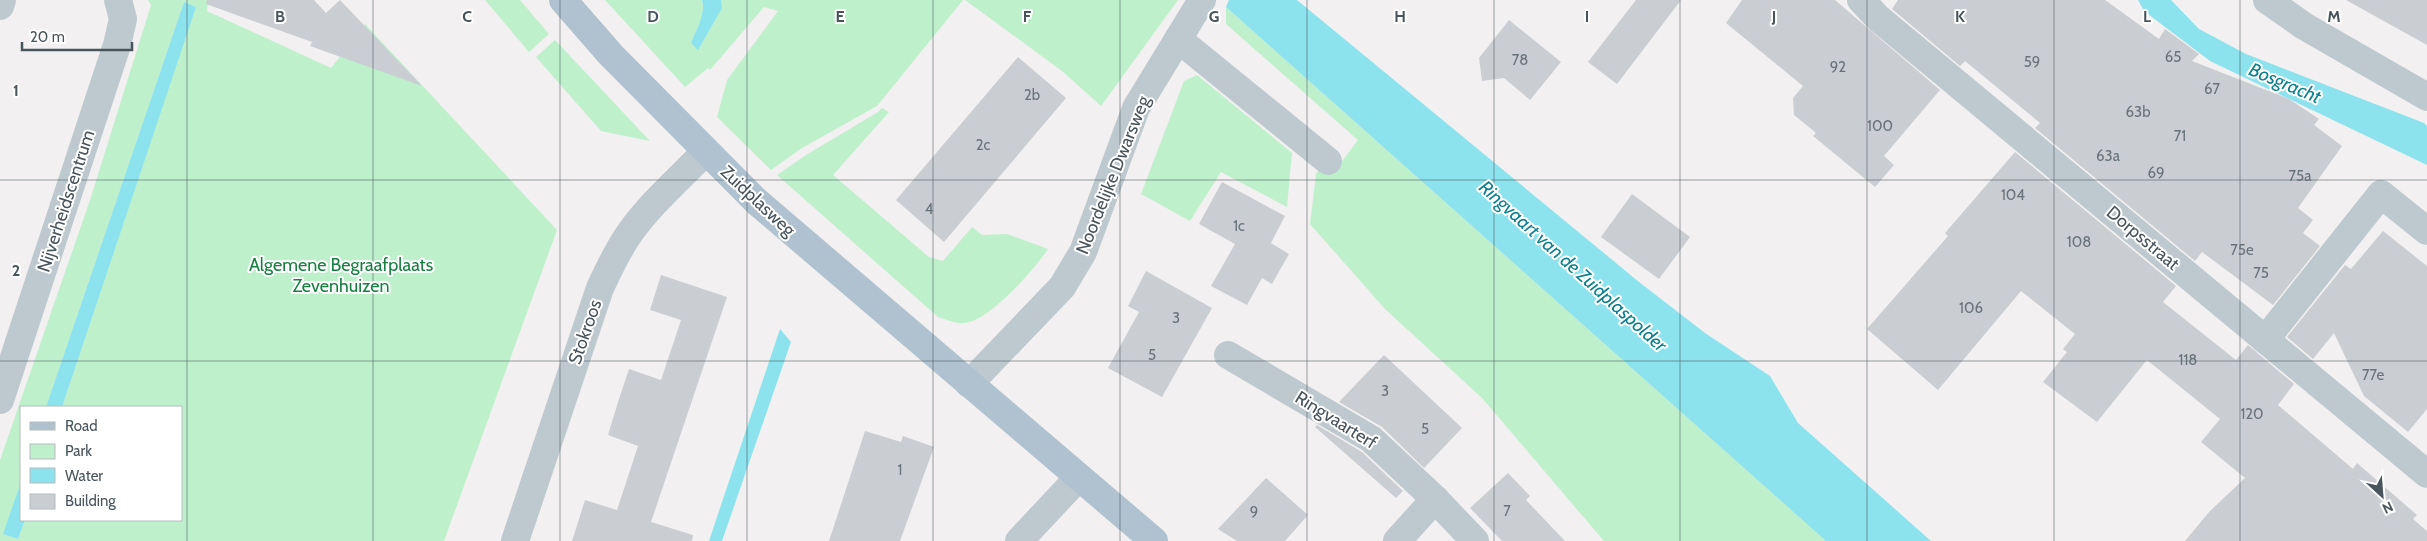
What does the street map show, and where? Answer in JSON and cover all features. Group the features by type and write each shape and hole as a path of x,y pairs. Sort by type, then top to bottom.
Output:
{"main road":[{"name":"Zuidplasweg","path":"563,0 611,55 705,152 756,201 1154,541"}],"street":[{"path":"0,6 2,0"},
{"name":"Nijverheidscentrum","path":"0,400 117,45 123,19 118,0"},
{"name":"Noordelijke Dwarsweg","path":"969,384 1062,287 1083,252 1136,108 1202,0"},
{"name":"Dorpsstraat","path":"1861,0 1878,18 1936,67 2427,474"},
{"path":"2267,0 2304,26 2427,97"},
{"path":"1178,39 1328,161"},
{"name":"Stokroos","path":"515,541 600,288 614,259 630,233 645,214 705,152"},
{"path":"2265,340 2381,194 2427,231"},
{"name":"Ringvaarterf","path":"1228,355 1371,438 1435,499 1475,541"},
{"path":"1019,541 1078,478"},
{"path":"1397,541 1435,499"}],"green space":[{"name":"Algemene Begraafplaats Zevenhuizen","path":"148,0 208,0 207,11 331,68 365,24 557,230 444,541 0,541 0,460 90,200 151,5","holes":["184,2 195,7 62,406 182,406 182,521 25,521 18,539 4,534 20,485 20,406 46,406"]},
{"path":"485,0 520,0 549,34 529,52"},
{"path":"605,0 702,0 702,16 691,43 722,8 721,0 963,0 877,106 802,148 771,170 717,117 727,80 778,11 764,7 710,70 708,68 685,87"},
{"path":"965,0 1178,0 1101,106 1062,71"},
{"path":"1226,7 1826,541 1604,541 1482,398 1385,309 1310,224 1316,174 1322,166 1334,172 1358,140 1226,24"},
{"path":"555,40 650,141 601,131 536,57"},
{"path":"1197,75 1292,153 1287,207 1221,172 1190,221 1141,194 1184,81"},
{"path":"882,108 889,112 833,175 929,257 943,261 972,227 982,235 1007,234 1048,249 1010,293 986,314 975,320 958,323 938,317 777,175"}],"water":[{"path":"702,0 721,0 722,8 698,50 691,43 702,16"},
{"name":"Ringvaart van de Zuidplaspolder","path":"1229,0 1297,0 1639,282 1705,333 1770,376 1798,423 1931,541 1826,541 1226,7"},
{"name":"Bosgracht","path":"2138,0 2171,0 2199,29 2246,54 2424,123 2427,126 2427,165 2210,61 2144,11"},
{"path":"184,2 196,7 62,406 46,406"},
{"path":"780,329 791,342 722,541 709,541"},
{"path":"20,485 20,521 25,521 18,539 3,534"}],"building":[{"path":"207,0 314,0 326,13 340,0 422,86 310,46 312,42 206,4"},
{"path":"1636,0 1681,0 1617,84 1588,62"},
{"path":"1742,0 1835,0 1940,90 1884,156 1894,165 1875,187 1813,136 1816,133 1794,115 1793,98 1803,86 1726,23"},
{"path":"1898,0 2105,0 2159,39 2165,29 2199,54 2192,61 2289,99 2319,119 2314,125 2342,146 2298,208 2313,220 2303,233 2320,246 2273,305 2202,252 2195,261 2035,128 2040,123 1965,61 1960,66 1892,9"},
{"path":"2346,0 2427,0 2427,45"},
{"path":"1509,20 1561,62 1530,100 1504,78 1482,81 1479,58"},
{"path":"1018,57 1066,98 944,242 896,200"},
{"path":"2015,152 2176,286 2163,302 2236,360 2248,345 2294,384 2278,405 2353,469 2357,463 2417,515 2413,519 2427,531 2427,541 2185,541 2210,511 2245,478 2201,442 2220,419 2147,360 2097,422 2043,382 2067,352 2063,349 2075,334 2021,291 1938,390 1867,329 1948,236 1945,233"},
{"path":"1222,182 1285,216 1271,243 1289,254 1272,284 1262,278 1247,305 1211,286 1235,244 1199,224"},
{"path":"1632,194 1690,237 1659,279 1601,237"},
{"path":"2383,231 2427,266 2427,409 2408,432 2364,396 2334,333 2313,359 2287,337 2345,265 2351,269"},
{"path":"1146,271 1212,308 1162,397 1108,368 1139,312 1128,306"},
{"path":"661,275 727,297 651,522 693,535 692,541 572,541 585,500 617,510 638,446 608,435 629,369 661,380 681,320 650,310"},
{"path":"1384,355 1462,428 1424,468 1382,427 1339,402"},
{"path":"1317,425 1362,452 1403,491 1396,498 1315,427"},
{"path":"865,431 901,442 903,436 934,447 900,541 829,541"},
{"path":"1508,473 1530,496 1526,500 1565,541 1502,541 1470,508"},
{"path":"1266,478 1308,515 1285,541 1237,541 1218,529"}]}
